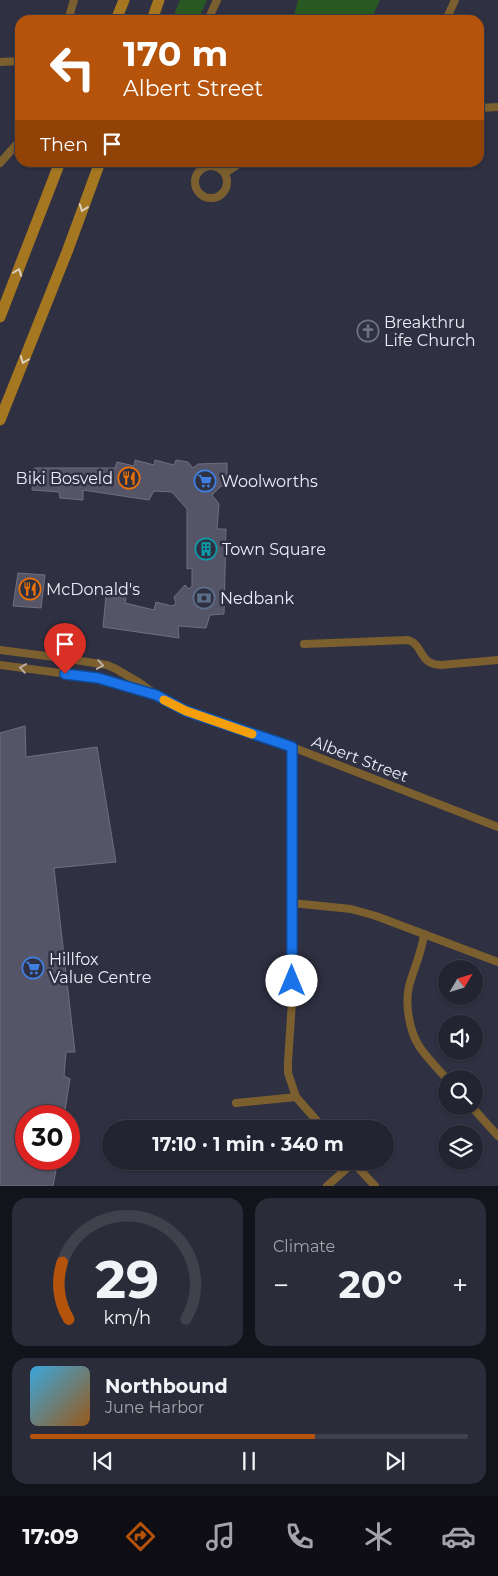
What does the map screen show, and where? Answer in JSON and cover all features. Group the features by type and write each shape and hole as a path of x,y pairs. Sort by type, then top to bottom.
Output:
{"main road":[{"path":"112,15 117,0"},
{"path":"118,15 124,0"},
{"path":"154,15 159,0"},
{"path":"0,317 58,167"},
{"path":"0,420 67,252 98,167"}],"street":[{"path":"70,15 74,0"},
{"path":"210,15 217,0"},
{"path":"448,15 454,0"},
{"path":"0,62 15,61"},
{"path":"484,108 498,107"},
{"path":"0,163 15,146"},
{"path":"202,167 197,172 194,182 197,191 205,197 216,198 224,192 227,183 225,174 218,167"},
{"path":"225,174 235,167"},
{"path":"304,644 408,640 414,642 428,662 432,664 441,665 498,660"},
{"name":"Albert Street","path":"0,650 116,668 172,705 292,747 498,826"},
{"name":"Albert Street","path":"0,665 98,678 156,695"},
{"path":"292,747 292,1001 288,1062 291,1084 296,1097 316,1120"},
{"path":"292,903 350,909 376,916 498,962"},
{"path":"424,934 423,946 409,988 408,1005 415,1038 439,1070"},
{"path":"236,1102 296,1097"},
{"path":"479,1115 498,1136"},
{"path":"328,1186 345,1170"},
{"path":"360,1170 375,1186"}],"green space":[{"path":"180,0 207,0 200,15 174,15"},
{"path":"298,0 380,0 373,15 294,15"}],"building":[{"name":"Town Square","path":"135,460 154,465 155,460 174,465 176,460 188,462 193,468 198,464 227,463 227,487 221,486 212,495 219,504 217,529 226,529 224,614 210,615 206,628 178,626 179,638 103,627 106,596 117,598 119,591 127,593 125,603 154,610 156,602 172,606 176,604 174,597 185,585 189,589 192,586 192,568 187,569 187,509 172,492 154,491 149,500 83,490 83,500 60,498 59,492 32,490 34,468 115,468 117,462 134,466"},
{"path":"18,573 45,575 41,608 13,606"},
{"name":"Hillfox Value Centre","path":"25,726 26,757 97,747 116,862 54,868 75,1052 66,1052 64,1076 70,1079 66,1105 15,1105 15,1170 56,1170 53,1186 0,1186 0,733"}],"slow traffic":[{"path":"164,700 186,711 252,734"}],"place":[{"name":"Breakthru Life Church","path":"368,331"},
{"name":"Biki Bosveld","path":"129,478"},
{"name":"Woolworths","path":"205,481"},
{"name":"Town Square","path":"206,549"},
{"name":"McDonald's","path":"30,589"},
{"name":"Nedbank","path":"204,598"},
{"name":"Hillfox Value Centre","path":"33,968"}],"route":[{"path":"65,674 98,678 156,695 186,711 292,747 292,981"}]}
